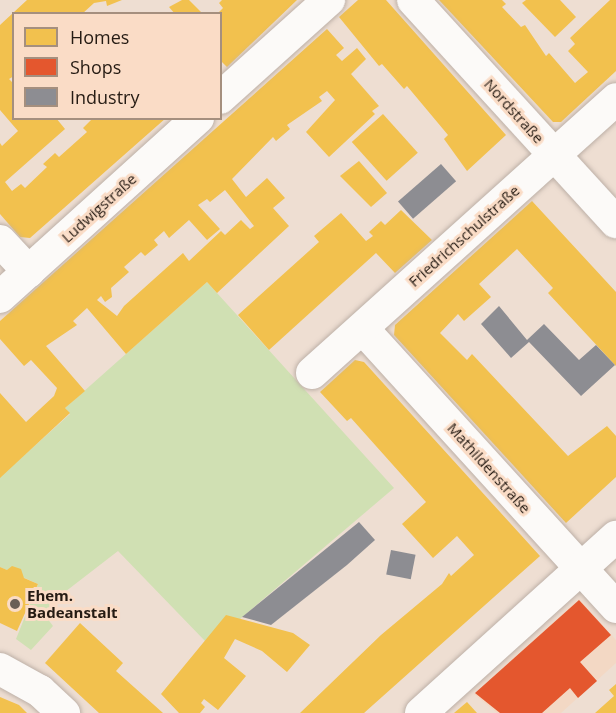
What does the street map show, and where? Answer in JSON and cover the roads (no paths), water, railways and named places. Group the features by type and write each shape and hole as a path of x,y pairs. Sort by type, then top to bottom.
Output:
{"street":[{"path":"222,96 329,0"},
{"name":"Nordstraße","path":"412,0 616,222"},
{"name":"Friedrichschulstraße","path":"312,373 616,99"},
{"name":"Ludwigstraße","path":"0,297 196,120"},
{"path":"0,241 29,272"},
{"name":"Mathildenstraße","path":"363,328 616,607"},
{"path":"421,713 616,537"},
{"path":"0,669 40,691 64,713"}],"place":[{"name":"Ehem. Badeanstalt","path":"15,604"}]}
